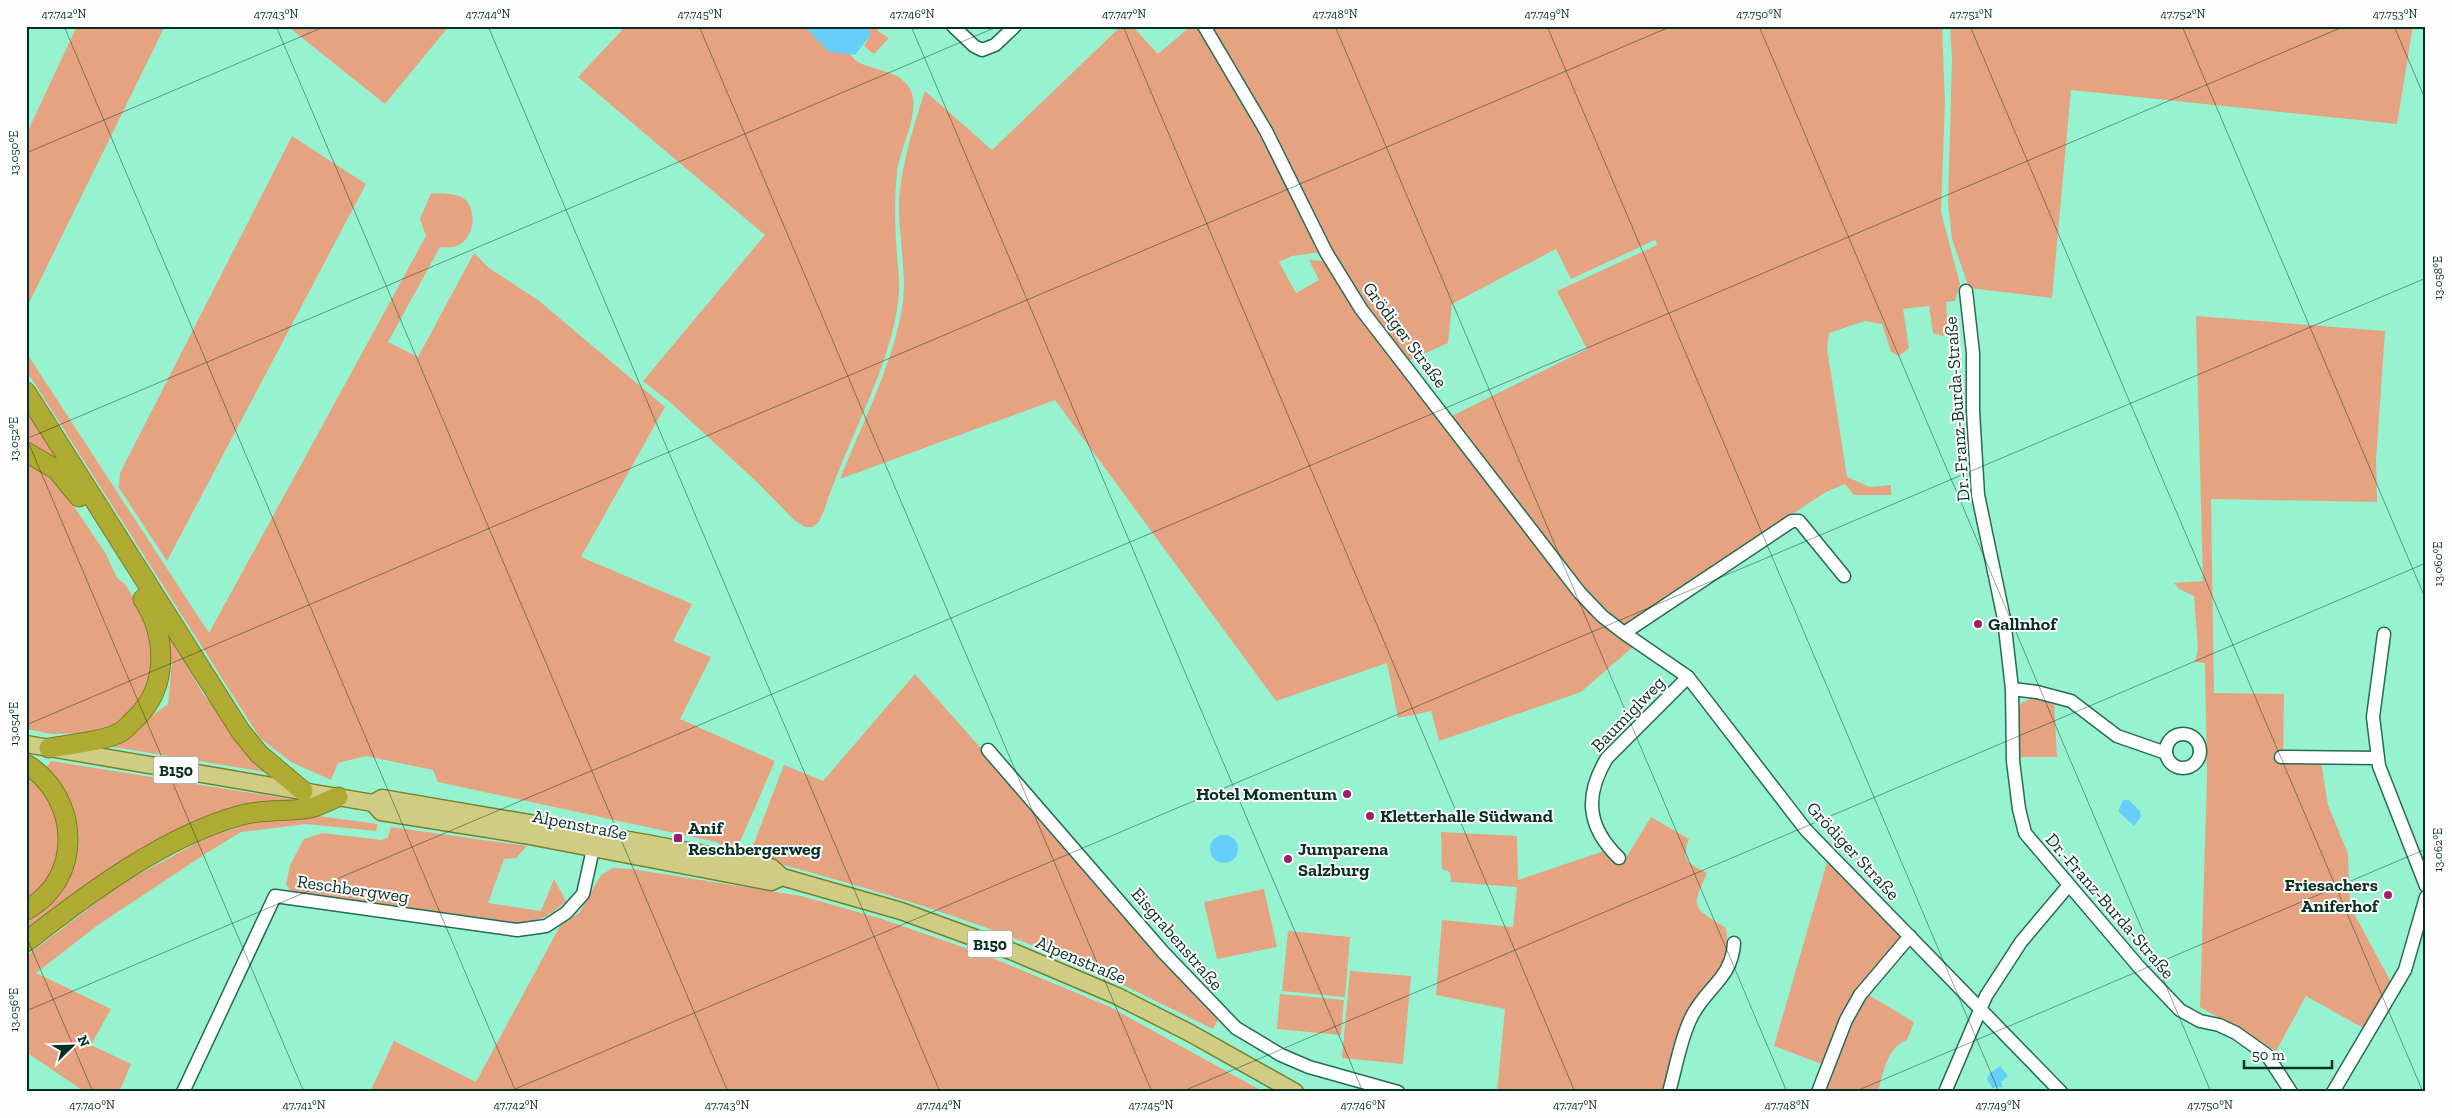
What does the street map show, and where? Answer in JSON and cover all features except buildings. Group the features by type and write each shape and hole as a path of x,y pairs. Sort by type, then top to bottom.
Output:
{"highway":[{"path":"26,392 241,732 260,754 303,792"},
{"path":"26,452 57,470 71,484 153,614 161,645 159,678 153,696 146,708 121,732 90,741 49,748"},
{"path":"26,764 39,772 61,801 69,831 67,860 57,883 37,904 26,910"},
{"path":"26,942 97,890 173,842 206,827 243,814 311,808 338,797"}],"main road":[{"name":"Alpenstraße","path":"26,744 373,803 381,812 524,834 593,849 771,882 782,877"},
{"name":"Alpenstraße","path":"373,803 382,798 646,842 771,867 782,877 901,911 1011,951 1116,996 1190,1033 1295,1092"}],"street":[{"path":"953,26 974,46 982,50 995,45 1015,26"},
{"name":"Grödiger Straße","path":"1204,26 1266,131 1326,252 1361,308 1580,593 1602,616 1688,677 1806,830 2061,1092"},
{"name":"Dr.-Franz-Burda-Straße","path":"1966,291 1973,353 1973,411 1978,495 2004,620 2012,690 2013,760 2019,809 2025,833 2138,967 2180,1010 2200,1021 2219,1025 2236,1033 2267,1054 2291,1092"},
{"path":"1624,633 1792,521 1799,520 1844,576"},
{"path":"2384,634 2374,716 2379,766 2426,886"},
{"name":"Baumiglweg","path":"1619,858 1606,846 1594,821 1592,797 1597,774 1607,758 1688,677"},
{"path":"2012,690 2038,692 2071,701 2117,736 2166,753"},
{"name":"Eisgrabenstraße","path":"988,750 1176,966 1236,1028 1281,1055 1309,1067 1383,1090 1398,1092"},
{"path":"2281,757 2378,758"},
{"name":"Reschbergweg","path":"183,1092 275,896 517,930 546,926 566,913 583,894 593,849"},
{"path":"1945,1092 1980,1007 2021,942 2068,885"},
{"path":"2334,1092 2405,970 2426,897"},
{"path":"1818,1092 1846,1020 1860,995 1910,936"},
{"path":"1669,1092 1690,1019 1698,1006 1726,972 1733,955 1734,942"}],"shaded area":[{"path":"77,26 165,26 26,309 26,135"},
{"path":"293,26 449,26 385,104 291,29"},
{"path":"626,26 804,26 829,51 850,54 862,64 897,76 910,89 913,98 912,119 899,163 896,183 895,225 899,294 895,320 879,375 868,403 824,511 818,523 813,527 805,527 794,520 757,482 671,403 643,381 765,235 578,77"},
{"path":"868,26 876,26 878,31 889,38 874,54 864,46 870,36"},
{"path":"1191,26 1198,26 1276,160 1321,252 1292,256 1279,262 1296,293 1319,280 1309,260 1324,261 1363,320 1521,526 1634,646 1581,692 1439,741 1431,711 1398,718 1387,663 1276,701 1055,400 840,479 876,395 898,329 904,284 899,198 911,135 925,91 992,150 1118,29 1133,27 1158,54"},
{"path":"1210,26 1942,26 1945,103 1941,212 1960,284 1955,301 1946,302 1948,329 1943,336 1933,333 1929,306 1903,309 1909,348 1899,356 1891,352 1882,324 1865,321 1829,333 1827,348 1847,477 1870,487 1891,485 1891,495 1854,495 1845,484 1826,492 1623,625 1584,589 1450,417 1587,349 1557,291 1657,245 1655,240 1571,279 1556,249 1452,304 1448,343 1408,361 1366,309 1335,258 1300,183"},
{"path":"1950,26 2413,26 2397,124 2071,90 2052,298 1969,288 1952,239 1948,203 1952,59"},
{"path":"292,136 366,184 167,561 119,488 120,473"},
{"path":"431,193 456,195 465,200 470,206 472,213 471,229 468,237 463,242 453,247 440,247 388,342 418,357 474,253 489,268 538,300 665,407 581,557 692,604 673,641 711,657 680,719 775,761 740,842 733,852 716,842 438,782 433,770 366,756 338,763 331,780 291,762 260,738 26,370 26,352 209,633 426,236 420,219"},
{"path":"2196,316 2385,331 2376,460 2377,502 2211,499 2214,693 2284,694 2283,762 2321,762 2328,805 2348,854 2350,906 2392,984 2365,1029 2306,996 2276,1051 2200,1007 2207,778 2205,663 2195,662 2198,649 2194,596 2179,589 2174,583 2203,581"},
{"path":"26,408 68,472 32,444 26,442"},
{"path":"26,462 58,483 106,554 117,578 125,584 133,597 147,624 153,646 149,690 119,723 85,733 52,734 26,729"},
{"path":"165,625 203,694 271,773 102,745 130,732 168,704 172,662 166,650"},
{"path":"915,674 1035,809 1149,947 1218,1020 1213,1029 1080,965 1000,933 877,892 753,857 752,848 784,765 823,781"},
{"path":"2036,697 2054,701 2057,757 2019,757 2017,713 2021,703"},
{"path":"51,761 296,800 214,818 26,935 26,920 35,916 50,904 61,888 74,862 46,768"},
{"path":"26,773 41,786 59,818 61,843 49,882 26,904"},
{"path":"311,815 378,824 376,831 306,824 241,832 98,925 36,973 111,1009 91,1045 131,1064 119,1092 85,1092 26,1052 26,956 121,884 208,837 268,818"},
{"path":"1651,817 1689,839 1685,852 1688,861 1707,873 1698,894 1698,906 1707,916 1726,928 1729,955 1722,970 1690,1010 1665,1092 1497,1092 1505,1009 1436,995 1442,920 1513,927 1517,887 1451,882 1450,872 1442,869 1441,832 1517,836 1518,880 1604,851 1621,866"},
{"path":"391,827 527,846 516,858 504,859 488,903 541,911 554,879 566,901 551,913 536,920 501,924 311,896 291,891 286,885 290,865 304,839 322,833 382,840 388,837"},
{"path":"1828,859 1904,935 1867,994 1914,1022 1907,1040 1900,1043 1890,1055 1878,1092 1826,1092 1835,1069 1774,1046"},
{"path":"613,868 631,869 801,896 879,918 983,954 1110,1007 1264,1092 370,1092 394,1041 476,1082 560,926 579,913 601,875"},
{"path":"1264,889 1277,947 1217,959 1204,902"},
{"path":"1288,931 1350,937 1345,997 1282,991"},
{"path":"1350,971 1411,976 1403,1064 1342,1058"},
{"path":"1280,994 1344,1000 1341,1035 1277,1029"}],"water":[{"path":"804,26 868,26 870,36 855,55 829,52"},
{"path":"2123,800 2129,800 2140,811 2141,817 2134,826 2118,811"},
{"path":"1224,835 1234,839 1238,849 1234,859 1224,863 1214,859 1210,849 1214,839"},
{"path":"2000,1066 2008,1076 2001,1082 2003,1087 1992,1088 1987,1079 1990,1073"}],"place":[{"name":"Gallnhof","path":"1978,624"},
{"name":"Hotel Momentum","path":"1347,794"},
{"name":"Kletterhalle Südwand","path":"1370,816"},
{"name":"Anif Reschbergerweg","path":"678,838"},
{"name":"Jumparena Salzburg","path":"1288,859"},
{"name":"Friesachers Aniferhof","path":"2388,895"}]}
